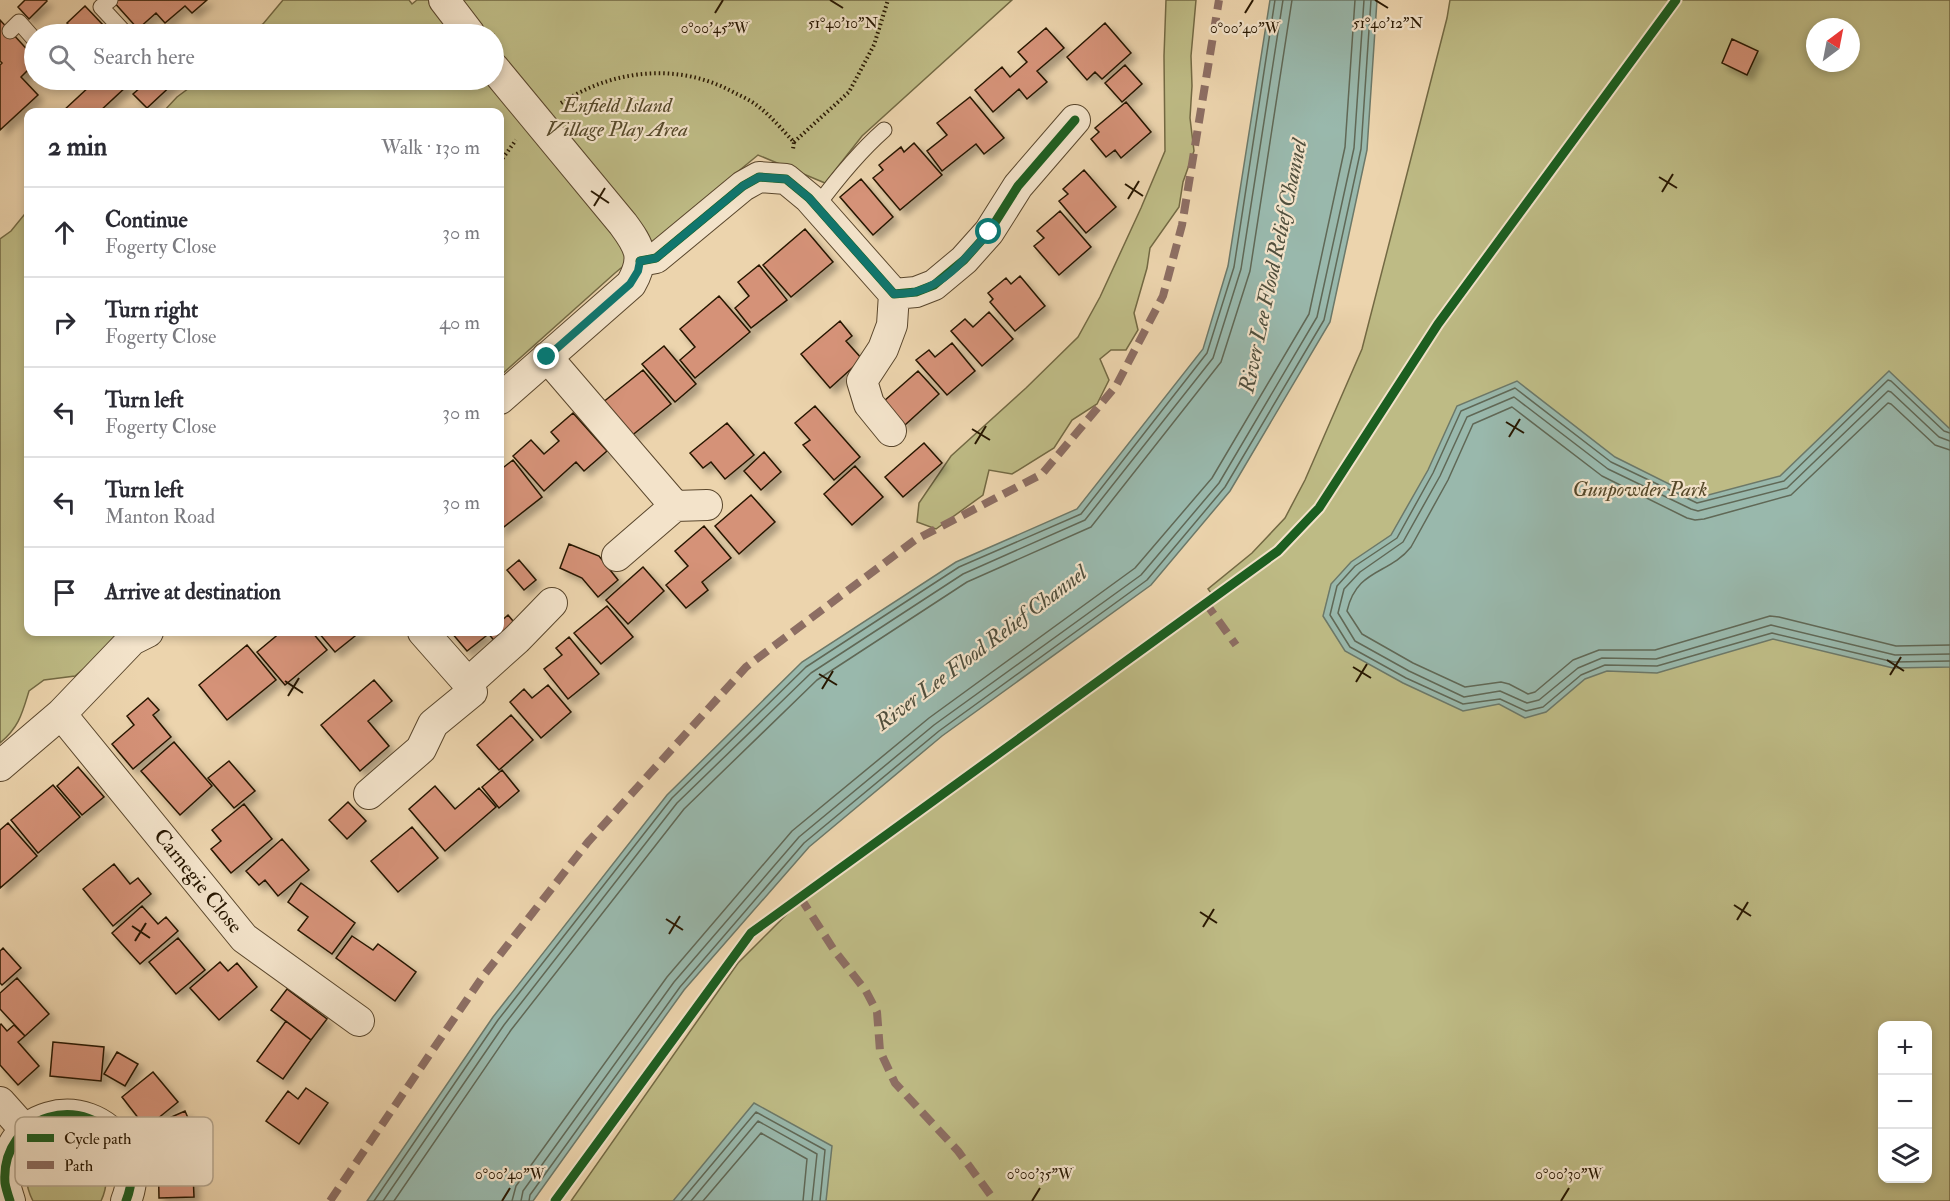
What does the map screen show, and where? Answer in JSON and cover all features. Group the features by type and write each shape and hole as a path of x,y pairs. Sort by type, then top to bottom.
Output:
{"street":[{"path":"444,0 462,24"},
{"path":"504,80 628,230 639,250 640,261 638,271 630,284 504,395"},
{"path":"894,294 916,292 934,285 964,260 989,232 1018,186 1075,120"},
{"path":"640,261 656,258 743,186 759,177 786,179 817,206 894,294 892,325 883,349 862,381 869,404 891,431"},
{"path":"547,357 675,506"},
{"path":"617,556 675,506 707,505"},
{"path":"468,683 517,639 552,603"},
{"path":"0,766 61,714 132,640 140,636"},
{"path":"369,794 420,750 434,724 472,692 468,683 427,636"},
{"name":"Carnegie Close","path":"61,714 244,938 359,1021"},
{"path":"0,1102 15,1119"},
{"path":"50,1117 61,1114 86,1117"},
{"path":"10,1201 5,1184 6,1165 15,1143"},
{"path":"126,1201 130,1186"}],"lane":[{"path":"110,0 101,7 117,24"},
{"path":"10,31 19,22 24,28"},
{"path":"817,206 867,145 884,130"}],"path":[{"path":"786,179 795,142 849,92 873,45 888,0"},
{"path":"504,156 515,141 538,120 572,95 602,81 634,74 674,74 719,84 758,106 795,142"}],"green space":[{"name":"Enfield Island Village Play Area","path":"283,0 409,0 412,4 417,0 1012,0 862,136 825,183 758,155 615,273 504,372 504,108 167,108 186,90 504,90 504,24 263,24"},
{"path":"1166,0 1196,0 1191,56 1190,118 1194,151 1183,182 1179,207 1150,248 1147,268 1134,313 1138,330 1126,350 1111,350 1100,359 1109,380 1097,404 1072,420 1054,448 1012,474 989,470 983,495 936,529 917,522 919,503 951,456 1078,337 1100,297 1165,151"},
{"name":"Gunpowder Park","path":"1450,0 1950,0 1950,1201 571,1201 738,963 802,899 1214,597 1208,589 1252,553 1285,518 1305,480 1362,349"},
{"path":"24,215 24,636 119,636 121,638 75,676 44,680 29,691 16,726 0,743 0,239 11,231"},
{"path":"28,1186 105,1186 101,1201 33,1201"}],"water":[{"name":"River Lee Flood Relief Channel","path":"1270,0 1377,0 1367,150 1330,322 1230,491 1151,585 942,736 809,847 684,990 533,1201 367,1201 493,1017 667,795 802,662 956,562 1077,509 1203,349 1228,266"},
{"path":"1889,371 1950,429 1950,667 1893,668 1773,639 1657,673 1607,671 1585,679 1546,712 1525,718 1499,704 1463,711 1403,683 1345,651 1323,616 1331,584 1351,562 1391,535 1428,470 1457,406 1517,381 1615,457 1697,498 1780,476"},
{"path":"754,1103 832,1146 826,1201 673,1201"}],"building":[{"path":"25,0 47,1 29,19 18,7"},
{"path":"112,0 207,0 192,13 185,6 165,23 156,13 144,24 134,24"},
{"path":"85,6 102,24 68,24"},
{"path":"0,20 24,46 24,74 21,77 24,80 24,90 33,90 38,95 0,130 0,65 2,63 0,61"},
{"path":"1105,23 1131,53 1102,79 1095,72 1087,80 1067,57"},
{"path":"1046,28 1064,48 1037,71 1047,82 1027,99 1019,89 993,112 975,90 1002,67 1010,77 1027,62 1018,52"},
{"path":"1732,39 1758,51 1747,75 1722,63"},
{"path":"1125,65 1142,84 1122,102 1105,83"},
{"path":"86,90 123,90 103,108 66,108"},
{"path":"138,90 166,90 147,108 133,94"},
{"path":"970,97 1004,138 984,154 976,144 942,171 927,151 947,135 937,123"},
{"path":"1126,102 1151,132 1121,158 1115,150 1106,157 1091,139 1099,132 1095,128"},
{"path":"914,143 942,175 900,210 873,178 883,170 879,165 901,147 904,152"},
{"path":"1084,170 1116,207 1086,233 1059,201 1068,194 1063,189"},
{"path":"861,179 893,217 873,235 840,197"},
{"path":"1060,211 1091,247 1059,275 1034,246 1044,238 1037,231"},
{"path":"805,229 833,262 791,297 763,265"},
{"path":"759,265 787,300 751,328 735,308 749,296 738,282"},
{"path":"1020,276 1045,306 1015,331 990,302 993,299 988,293 1006,278 1011,284"},
{"path":"719,296 750,332 695,378 680,360 695,347 680,329"},
{"path":"989,312 1013,339 982,366 951,331 965,319 973,327"},
{"path":"840,321 852,336 846,341 862,359 830,388 801,354"},
{"path":"952,343 975,371 947,395 916,360 929,350 935,357"},
{"path":"664,346 696,384 675,402 642,364"},
{"path":"643,370 671,404 630,437 602,403"},
{"path":"918,371 939,394 905,425 884,401"},
{"path":"815,406 860,457 834,480 803,445 810,440 795,423"},
{"path":"573,413 607,451 584,471 576,462 544,491 513,456 531,440 544,454 559,441 551,432"},
{"path":"727,423 754,455 725,479 711,462 703,468 690,453"},
{"path":"924,443 942,463 903,497 885,477"},
{"path":"764,452 781,472 761,490 744,471"},
{"path":"513,460 542,497 504,527 504,467"},
{"path":"855,466 883,497 852,525 824,494"},
{"path":"751,495 775,522 739,554 715,526"},
{"path":"704,526 731,558 702,582 708,590 686,608 666,585 688,566 675,551"},
{"path":"569,544 599,556 618,580 598,597 582,578 560,568"},
{"path":"519,560 536,580 524,590 507,570"},
{"path":"643,567 664,591 628,624 606,600"},
{"path":"607,606 633,637 601,664 574,633"},
{"path":"508,615 518,627 497,644 490,636 504,636 504,618"},
{"path":"276,636 315,636 327,650 285,685 257,652"},
{"path":"321,636 355,636 335,652"},
{"path":"454,636 486,636 467,651"},
{"path":"569,637 599,674 568,699 544,669 562,655 556,648"},
{"path":"247,645 276,680 227,720 199,685"},
{"path":"374,680 392,701 368,721 389,746 360,771 321,725"},
{"path":"548,685 571,712 541,738 510,702 524,689 532,698"},
{"path":"148,698 159,710 153,715 171,737 133,769 112,744 134,725 127,716"},
{"path":"511,715 533,740 499,770 477,745"},
{"path":"174,742 212,786 180,815 141,771"},
{"path":"229,761 255,791 234,808 208,778"},
{"path":"78,767 104,797 82,815 57,786"},
{"path":"502,770 519,791 499,808 482,787"},
{"path":"53,785 80,817 38,853 11,820"},
{"path":"435,786 455,809 479,788 496,807 445,851 409,809"},
{"path":"348,802 366,821 347,839 329,820"},
{"path":"244,804 272,839 231,873 211,849 221,841 212,830"},
{"path":"8,823 37,856 0,888 0,830"},
{"path":"412,827 438,858 398,892 371,861"},
{"path":"282,839 309,870 278,896 265,880 259,885 246,871"},
{"path":"114,864 130,884 138,878 151,894 113,926 83,889"},
{"path":"301,883 355,923 332,954 298,930 308,917 288,902"},
{"path":"142,906 158,924 166,917 178,931 140,964 112,933"},
{"path":"352,936 373,950 378,944 416,972 395,1001 336,958"},
{"path":"178,938 205,970 176,994 149,962"},
{"path":"3,948 21,968 2,985 0,983 0,951"},
{"path":"220,962 228,971 237,963 257,987 219,1020 190,988"},
{"path":"17,978 49,1014 25,1036 0,1009 0,993"},
{"path":"287,989 327,1019 311,1040 271,1010"},
{"path":"286,1021 311,1040 283,1079 257,1061"},
{"path":"1,1024 7,1031 14,1025 25,1036 18,1042 39,1066 18,1085 0,1065"},
{"path":"53,1042 104,1047 101,1081 50,1076"},
{"path":"117,1052 138,1064 125,1086 104,1074"},
{"path":"153,1072 178,1102 160,1117 137,1117 122,1097"},
{"path":"306,1088 328,1103 299,1144 266,1121 288,1091 298,1099"},
{"path":"185,1111 188,1117 172,1117"},
{"path":"159,1186 194,1186 194,1197 159,1198"}],"marked path":[{"path":"330,1201 481,979 588,842 746,667 915,540 1042,474 1116,386 1163,296 1182,225 1219,0"},
{"path":"1205,602 1236,645"},
{"path":"800,897 834,950 866,991 877,1012 880,1051 895,1083 958,1151 995,1201"}],"cycle path":[{"path":"555,1201 751,933 1278,551 1319,508 1438,324 1676,0"},
{"path":"640,261 656,258 743,186 759,177 786,179 809,198 894,294 916,292 934,285 964,260 989,232 1018,186 1075,120"},
{"path":"49,1117 69,1115 82,1117"},
{"path":"10,1201 5,1183 7,1159 15,1142"},
{"path":"126,1201 130,1186"}],"route":[{"path":"547,357 630,284 638,271 640,261 656,258 743,186 759,177 786,179 809,198 894,294 916,292 934,285 964,260 989,232"}]}
